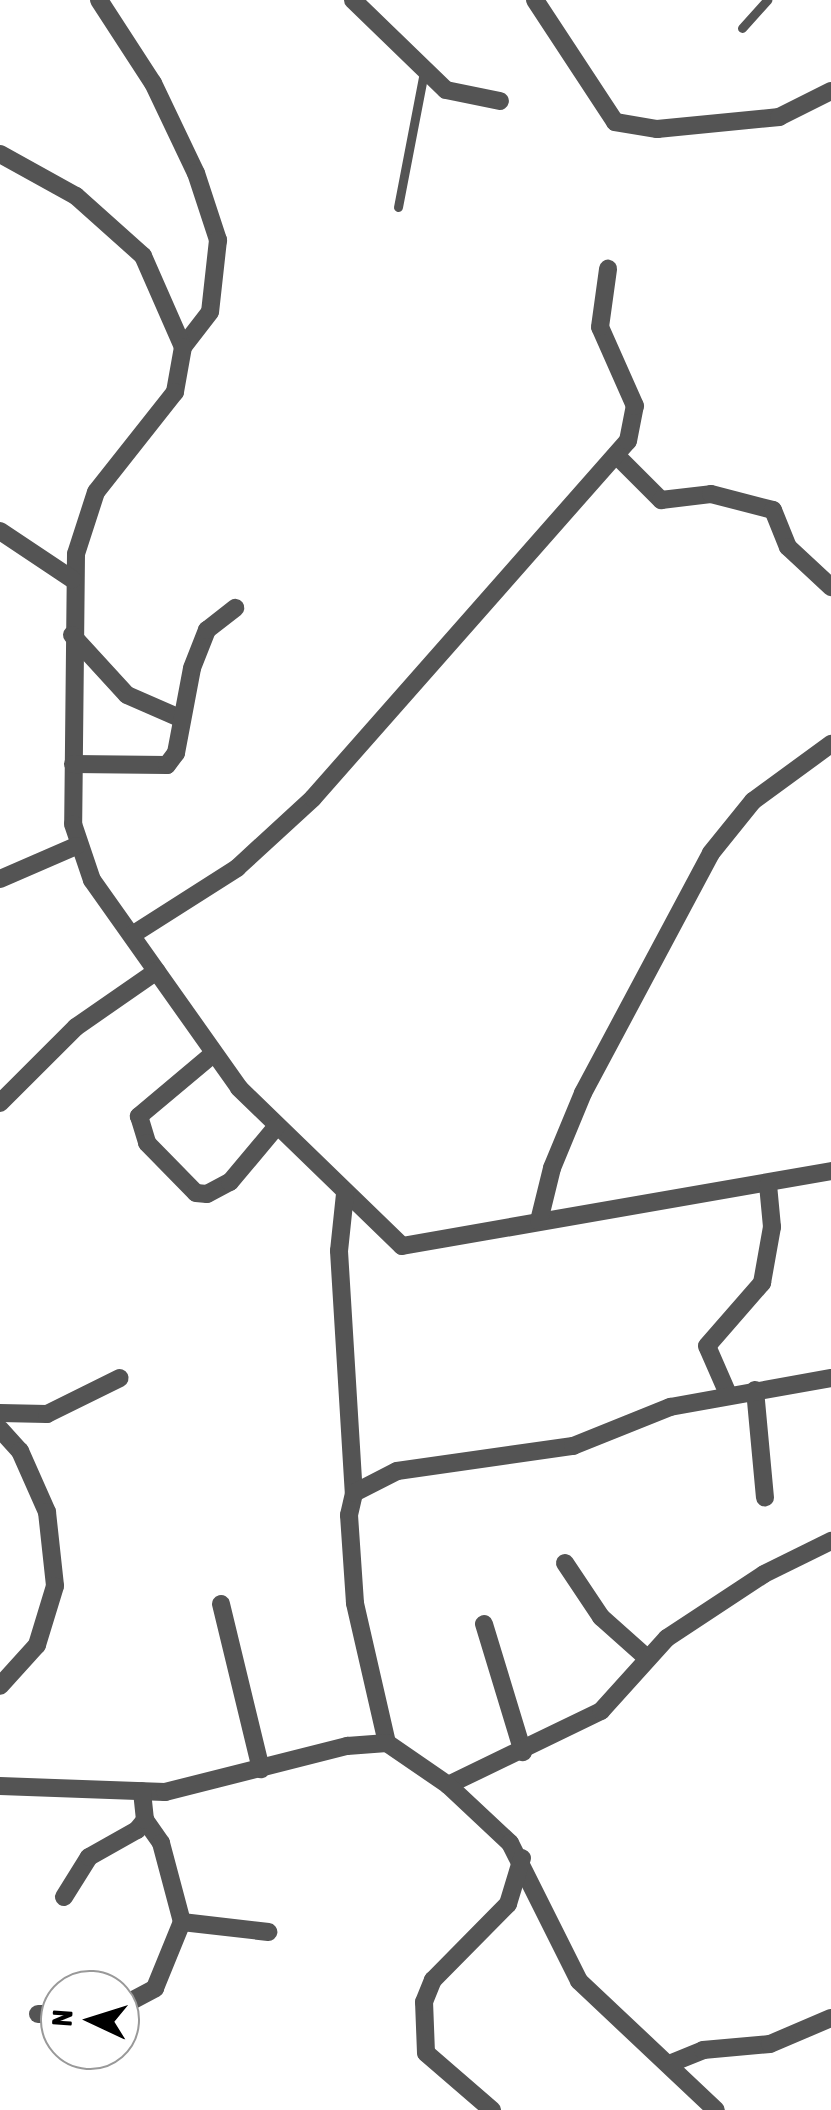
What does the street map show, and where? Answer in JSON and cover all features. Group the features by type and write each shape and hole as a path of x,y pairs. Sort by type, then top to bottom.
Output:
{"street":[{"path":"98,0 154,83 196,173 218,240 213,302 183,348 175,392 96,492 72,578 76,846 214,1054 277,1126 402,1246 831,1171"},
{"path":"354,0 425,70 462,97 500,100"},
{"path":"534,0 616,122 657,129 778,117 831,91"},
{"path":"0,154 76,196 143,256 183,348"},
{"path":"132,935 237,868 312,798 616,456 637,420 630,389 602,342 608,269"},
{"path":"616,456 661,500 712,494 772,510 788,547 831,587"},
{"path":"0,530 72,578"},
{"path":"72,764 167,765 207,630 235,608"},
{"path":"72,636 127,695 182,719"},
{"path":"539,1221 583,1092 711,853 754,801 831,744"},
{"path":"0,879 76,846"},
{"path":"0,1102 76,1027 157,971"},
{"path":"214,1054 139,1116 147,1143 196,1193 207,1194 230,1182 277,1126"},
{"path":"728,1394 707,1346 762,1283 772,1227 768,1184"},
{"path":"345,1194 339,1251 354,1493 349,1515 355,1603 387,1743"},
{"path":"0,1414 47,1414 120,1378"},
{"path":"354,1493 396,1471 573,1446 670,1407 831,1378"},
{"path":"755,1390 765,1498"},
{"path":"0,1686 37,1645 55,1586 47,1512 6,1434 27,1416"},
{"path":"448,1785 602,1712 647,1658 764,1574 831,1541"},
{"path":"565,1564 601,1617 647,1658"},
{"path":"221,1604 261,1769"},
{"path":"484,1624 523,1752"},
{"path":"0,1786 186,1789 348,1746 387,1743 448,1785 522,1858 569,1968 716,2110"},
{"path":"140,1996 154,1988 182,1922 161,1844 145,1820 142,1790"},
{"path":"64,1897 89,1857 145,1820"},
{"path":"492,2110 426,2054 424,2002 433,1980 508,1904 522,1858"},
{"path":"182,1922 268,1932"},
{"path":"669,2064 703,2050 770,2044 831,2018"}],"lane":[{"path":"742,28 767,0"},
{"path":"398,207 425,70"}]}
